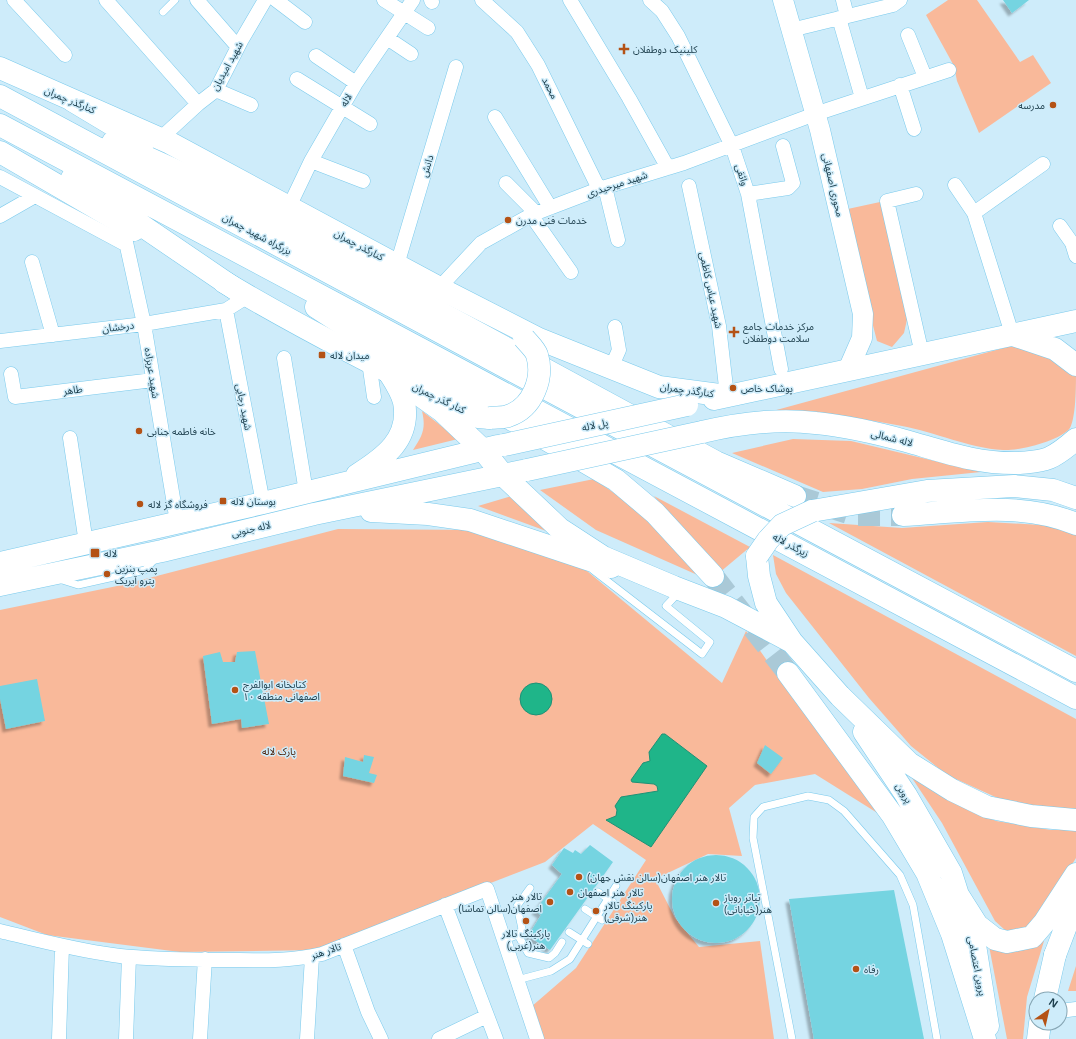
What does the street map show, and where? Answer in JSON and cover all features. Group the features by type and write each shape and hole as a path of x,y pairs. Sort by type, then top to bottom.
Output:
{"main road":[{"name":"محوری اصفهانی","path":"782,0 815,114 863,314 862,338 848,370"},
{"name":"کنارگذر چمران","path":"0,68 161,138 287,218 397,265 539,339 659,387 727,396"},
{"path":"0,95 92,132 190,177 287,218"},
{"name":"بزرگراه شهید چمران","path":"0,95 1076,671"},
{"path":"73,101 287,218 716,462 795,496"},
{"path":"0,125 190,226 389,354 504,415 616,480 655,513 714,576"},
{"path":"0,129 237,301"},
{"path":"0,152 124,234 237,301 369,362 390,374 493,447 504,476 560,529 603,557 677,589"},
{"name":"زیرگذر لاله","path":"190,226 1076,698"},
{"name":"کنار گذر چمران","path":"390,374 478,417 490,418 508,416 520,410 530,400 537,386 540,369 537,354 524,338 497,317"},
{"path":"727,396 1076,321"},
{"path":"1012,334 1055,349 1076,365"},
{"path":"342,484 382,459 398,441 404,422 404,402 390,374"},
{"name":"پل لاله","path":"493,447 727,396"},
{"name":"لاله شمالی","path":"527,470 738,424 770,420 816,423 904,440 956,456 984,462 1030,462 1049,458 1076,439"},
{"path":"0,563 263,503 493,447"},
{"name":"لاله جنوبی","path":"0,585 162,551 334,510 504,476 527,470"},
{"path":"1076,498 1053,490 1014,486 927,491 812,511 782,525 768,540 757,556 759,576 766,603 792,642 840,696 909,763 952,790 987,807 1031,816 1076,820"},
{"path":"334,510 428,514 470,520 677,589 726,607 792,642"},
{"path":"903,515 1019,510 1060,518 1076,524"},
{"path":"788,673 893,816 927,873 952,934 986,1039"},
{"name":"پروین","path":"840,696 906,795 951,873 958,895"},
{"path":"958,895 977,925 995,939 1007,942 1021,940 1032,937 1044,923 1076,874"},
{"name":"پروین اعتصامی","path":"958,895 975,945 990,1039"},
{"path":"1047,991 1055,955 1076,900"},
{"path":"1055,955 1076,932"}],"street":[{"path":"14,0 65,55"},
{"path":"106,0 198,104"},
{"path":"197,0 238,47"},
{"name":"شهید امیدیان","path":"161,138 198,104 216,90 238,47 265,0"},
{"path":"276,0 305,22"},
{"path":"384,0 428,28"},
{"name":"لاله","path":"287,218 311,161 342,107 356,83 413,0"},
{"name":"محمد","path":"482,0 517,32 538,65 602,188 618,240"},
{"path":"570,0 629,98 668,168"},
{"name":"واثقی","path":"650,0 662,11 678,36 732,146 748,194 781,369"},
{"path":"843,0 843,17 862,98"},
{"path":"791,30 893,5 900,0"},
{"path":"908,35 924,77"},
{"path":"387,38 411,54"},
{"path":"316,56 356,83"},
{"name":"دانش","path":"397,265 456,67"},
{"name":"شهید میرحیدری","path":"439,288 481,243 533,214 602,188 668,168 732,146 815,114 949,70"},
{"path":"297,79 370,124"},
{"path":"900,85 914,130"},
{"path":"216,90 251,105"},
{"path":"495,117 550,207"},
{"path":"748,194 788,188 791,186 793,183 783,146"},
{"path":"311,161 363,181"},
{"path":"974,213 1043,164"},
{"path":"0,177 35,196 124,234"},
{"path":"506,183 533,214 571,272"},
{"path":"955,185 974,213 1012,334"},
{"name":"شهید عباس کاظمی","path":"689,186 719,326 727,396"},
{"path":"916,194 887,201 922,354"},
{"path":"0,216 35,196"},
{"path":"1060,226 1072,242 1076,256"},
{"name":"شهید عربزاده","path":"124,234 144,324 177,522"},
{"path":"32,262 53,335"},
{"name":"درخشان","path":"0,341 144,324 237,301"},
{"name":"شهید رجایی","path":"237,301 263,503"},
{"path":"611,368 619,350 615,327"},
{"path":"284,358 306,492"},
{"path":"369,362 374,396"},
{"name":"طاهر","path":"11,374 15,397 153,380"},
{"path":"70,438 86,543"},
{"name":"تالار هنر","path":"0,931 62,946 129,956 274,962 312,957 487,889 537,1039"},
{"path":"445,905 496,1039"},
{"path":"344,945 368,1012 381,1039"},
{"path":"59,1039 62,946"},
{"path":"126,1039 129,956"},
{"path":"307,1039 312,957"},
{"path":"200,1039 205,960"},
{"path":"439,1039 487,1016"}],"lane":[{"path":"163,12 175,0"},
{"path":"572,554 702,654 710,642 666,606 677,589"},
{"path":"792,1039 753,838 753,831 754,817 763,807 808,796 828,800 844,811 900,875 913,905 937,1039"},
{"path":"517,980 551,971 570,959 585,942 610,900 616,886"},
{"path":"504,940 518,936 522,929 517,906 530,888"},
{"path":"598,892 610,900"},
{"path":"585,909 599,919"},
{"path":"569,932 585,942"},
{"path":"518,936 528,953 549,958 555,953 562,942"}],"green space":[{"path":"948,0 977,0 1020,62 1033,55 1051,83 979,133 957,81 954,66 926,15"},
{"path":"880,202 908,315 904,333 892,347 877,341 843,210"},
{"path":"1022,343 1076,372 1075,409 1070,428 1058,437 1029,447 1010,450 990,449 914,429 869,420 836,416 769,412"},
{"path":"422,411 458,439 413,450 424,427"},
{"path":"793,439 851,441 981,472 912,479 862,489 823,492 732,453"},
{"path":"594,479 637,509 702,577 596,530 540,490"},
{"path":"515,495 549,532 478,506"},
{"path":"654,496 750,547 719,573"},
{"path":"988,522 1058,526 1076,534 1076,656 829,523 902,528"},
{"name":"پارک لاله","path":"338,529 478,530 581,566 722,683 746,631 828,746 887,819 815,774 755,785 729,808 742,856 708,854 655,879 675,918 699,947 760,941 774,1039 544,1039 531,1007 576,968 646,860 593,824 545,862 317,950 180,952 47,935 0,917 0,610 122,585"},
{"path":"773,555 1076,719 1076,813 1002,800 947,775 911,746 869,698 786,593 776,574"},
{"path":"906,769 943,795 996,821 1051,830 1076,829 1076,858 1032,929 1006,931 995,921 942,823"},
{"path":"1044,941 1028,991 1023,1039 1007,1039 989,946 1026,946"},
{"path":"1076,966 1076,991 1068,991"}],"shaded area":[{"path":"533,683 539,683 548,687 552,699 548,711 539,715 533,715 524,711 520,702 520,696 524,687"},
{"path":"662,734 665,734 707,766 651,847 606,820 616,816 617,810 615,806 621,797 658,791 657,786 654,784 632,782 631,780 643,763 650,761 649,752"}],"building":[{"path":"1003,0 1029,0 1012,13"},
{"name":"کتابخانه ابوالفرج اصفهانی منطقه ۱۰","path":"255,651 269,724 242,728 241,719 212,724 203,656 220,652 223,662 235,662 237,652"},
{"path":"37,679 45,721 6,729 0,699 0,686"},
{"path":"765,745 783,758 771,774 757,763"},
{"path":"364,755 374,757 369,773 377,775 374,783 343,776 345,757 363,762"},
{"name":"تالار هنر اصفهان","path":"590,845 613,862 550,950 528,936 541,915 535,911 562,874 552,865 564,848 573,853 575,850 581,854"},
{"name":"تیاتر روباز هنر(خیابانی)","path":"716,855 733,858 741,862 753,874 757,882 760,899 757,916 753,924 741,936 733,940 716,943 699,940 691,936 679,924 675,916 672,899 675,882 679,874 691,862 699,858"},
{"name":"رفاه","path":"894,890 924,1039 814,1039 789,899"}],"tunnel":[{"path":"795,496 854,515 903,515"},
{"path":"713,576 788,673"}],"place":[{"name":"کلینیک دوطفلان","path":"624,49"},
{"name":"مدرسه","path":"1053,105"},
{"name":"خدمات فنی مدرن","path":"508,220"},
{"name":"مرکز خدمات جامع سلامت دوطفلان","path":"734,332"},
{"name":"میدان لاله","path":"322,355"},
{"name":"پوشاک خاص","path":"733,388"},
{"name":"خانه فاطمه جنابی","path":"139,431"},
{"name":"بوستان لاله","path":"223,501"},
{"name":"فروشگاه گز لاله","path":"140,504"},
{"name":"لاله","path":"95,553"},
{"name":"پمپ بنزین پترو آیریک","path":"107,574"},
{"name":"کتابخانه ابوالفرج اصفهانی منطقه ۱۰","path":"235,690"},
{"name":"تالار هنر اصفهان(سالن نقش جهان)","path":"579,877"},
{"name":"تالار هنر اصفهان","path":"570,892"},
{"name":"تالار هنر اصفهان(سالن تماشا)","path":"550,902"},
{"name":"تیاتر روباز هنر(خیابانی)","path":"716,903"},
{"name":"پارکینگ تالار هنر(شرقی)","path":"596,911"},
{"name":"پارکینگ تالار هنر(غربی)","path":"526,921"},
{"name":"رفاه","path":"856,969"}]}
